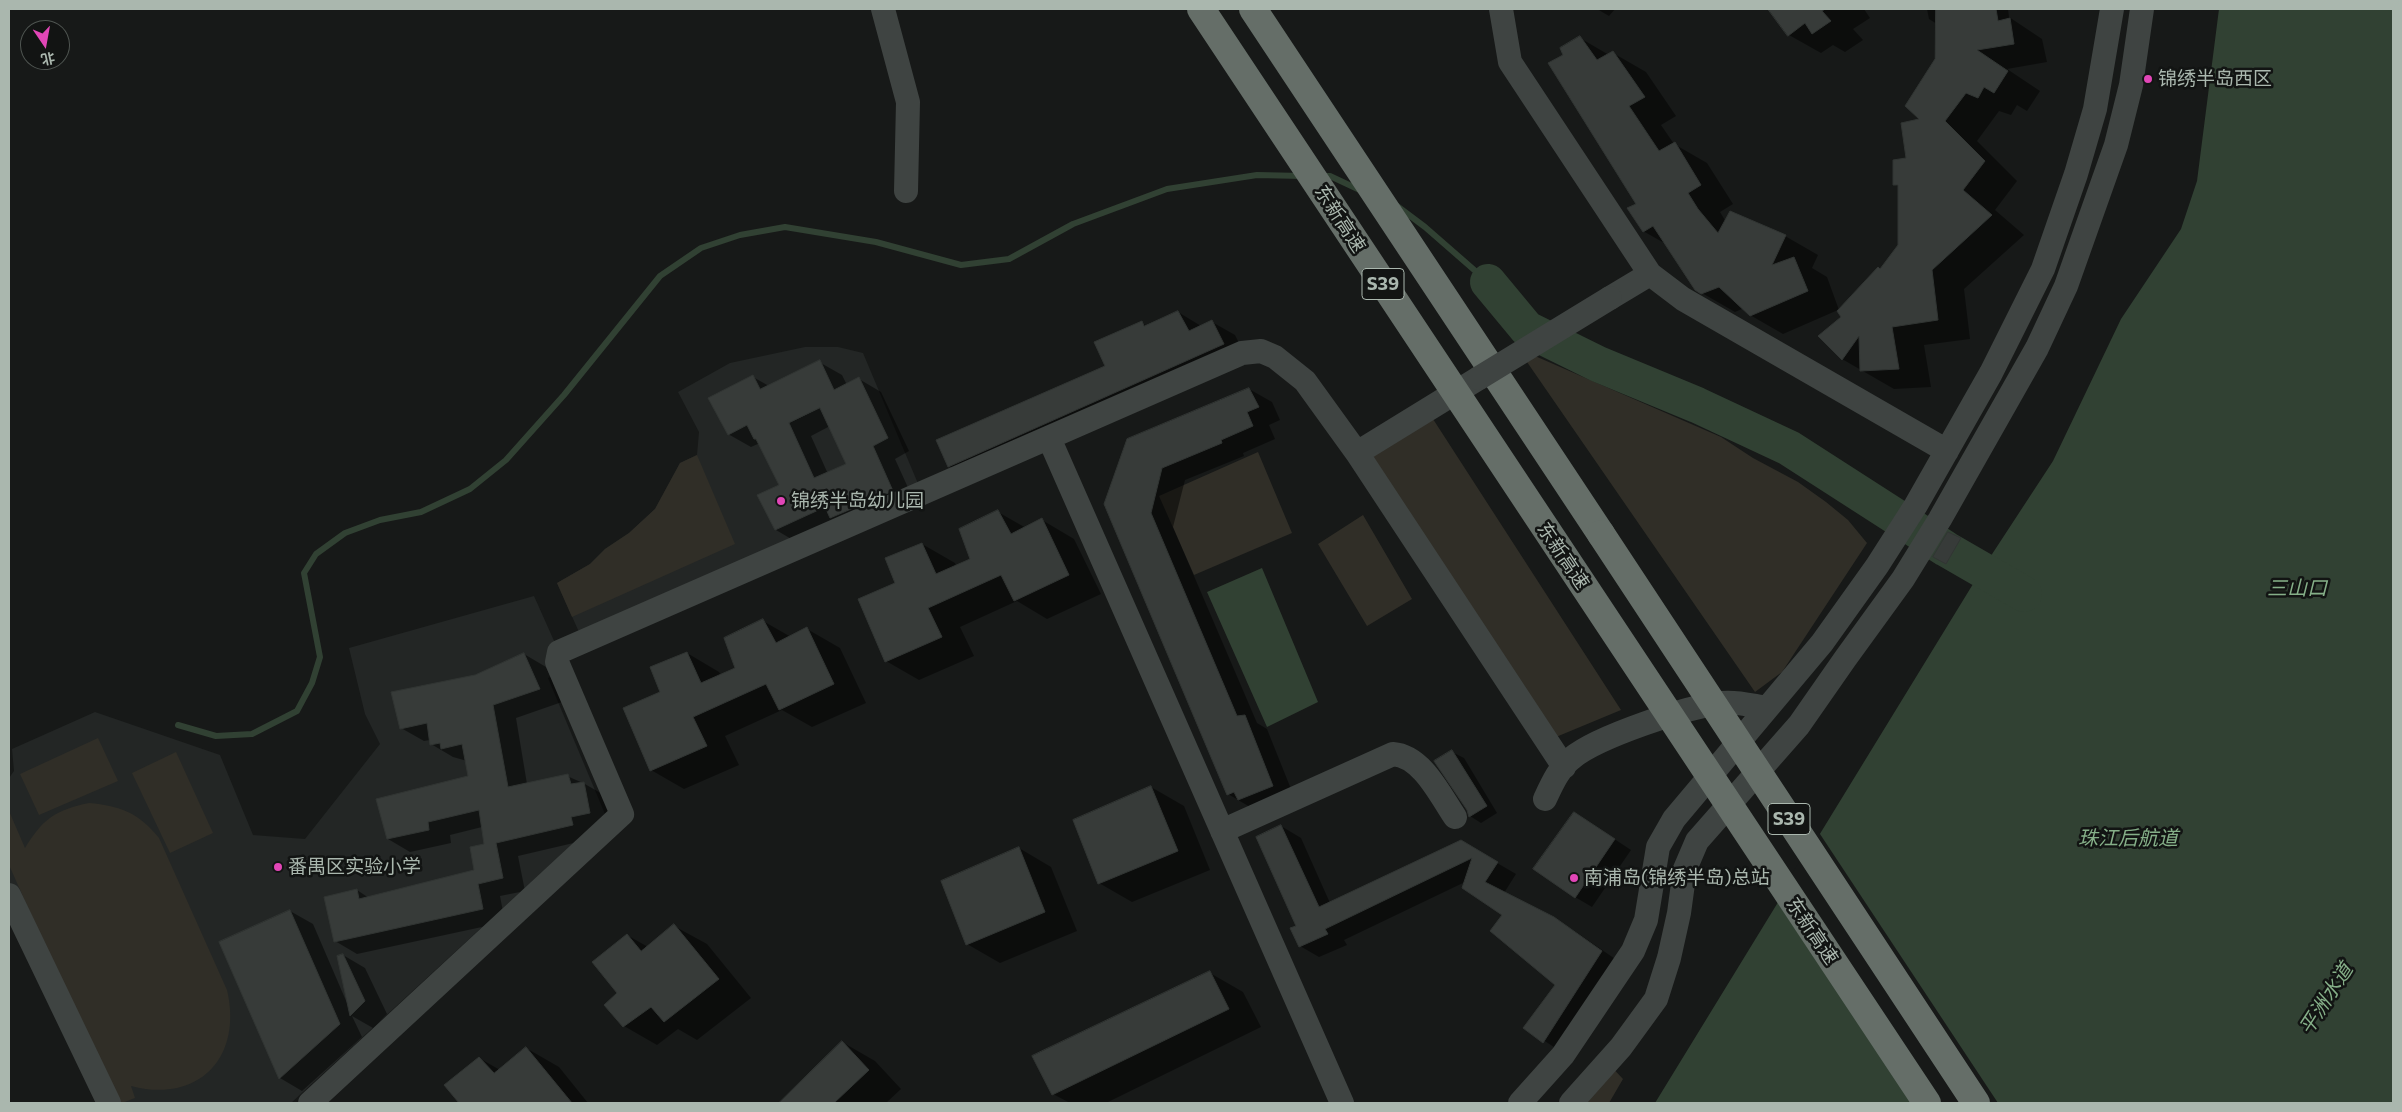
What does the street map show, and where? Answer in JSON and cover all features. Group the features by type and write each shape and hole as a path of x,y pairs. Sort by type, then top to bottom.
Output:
{"highway":[{"name":"东新高速","path":"1201,9 1927,1103"},
{"name":"S39","path":"1253,9 1976,1103"}],"street":[{"path":"883,9 908,102 906,191"},
{"path":"1501,9 1510,62 1650,274 1683,299 1947,452"},
{"path":"1520,1103 1563,1055 1633,951 1646,920 1658,847 1674,819 1822,643 1877,566 1916,505 1992,373 2043,269 2076,174 2095,109 2112,9"},
{"path":"1571,1103 1621,1046 1656,999 1669,958 1679,913 1685,869 1696,841 1800,725 1844,659 1904,579 2037,348 2066,286 2116,145 2131,85 2142,9"},
{"path":"1357,453 1650,274"},
{"path":"310,1103 622,814 557,662 559,652 1242,353 1261,352 1290,367 1305,381 1357,453 1564,767"},
{"path":"1049,438 1342,1103"},
{"path":"1545,799 1564,767 1572,758 1605,738 1694,709 1722,703 1741,703 1767,708"},
{"path":"1222,831 1393,754 1402,755 1427,776 1454,817"},
{"path":"9,895 109,1103"}],"shaded area":[{"name":"锦绣半岛幼儿园","path":"805,347 838,347 863,353 922,493 583,641 557,583 590,564 605,549 629,533 655,509 680,463 697,455 699,432 678,392 730,363"},
{"path":"1535,356 1721,437 1753,458 1798,482 1826,502 1848,520 1867,543 1782,672 1755,692 1527,362"},
{"path":"1433,419 1621,710 1556,737 1369,456"},
{"path":"1258,452 1292,533 1194,575 1159,496"},
{"path":"697,455 735,544 572,617 557,583 590,564 605,549 629,533 655,509 680,463"},
{"path":"1363,515 1412,599 1367,626 1318,544"},
{"name":"番禺区实验小学","path":"534,596 559,652 561,672 548,678 605,814 291,1103 109,1103 9,895 9,778 14,771 12,749 95,712 220,755 253,835 305,839 380,744 365,714 349,648"},
{"path":"98,738 118,781 39,815 20,774"},
{"path":"176,752 213,833 170,853 132,773"},
{"path":"89,803 111,806 128,812 144,822 159,838 227,990 230,1014 228,1036 222,1055 210,1070 195,1081 177,1088 155,1090 131,1086 135,1098 122,1103 115,1103 9,865 9,811 25,848 38,830 51,817 67,809"},
{"path":"1607,1062 1623,1079 1609,1103 1571,1103"}],"water":[{"name":"珠江后航道","path":"2219,9 2393,9 2393,1103 1655,1103 1981,571 2053,461 2121,319 2181,229 2197,181"},
{"path":"1262,568 1318,702 1267,727 1207,592"}],"pier":[{"path":"1818,831 1998,1103 1912,1103 1776,900"}],"building":[{"path":"1768,9 1825,9 1822,11 1831,21 1812,34 1805,23 1788,36"},
{"path":"1936,9 1996,9 1998,21 2010,18 2014,44 1977,50 2008,71 1994,93 1984,87 1978,98 1966,93 1945,121 1985,161 1963,190 1992,215 1932,270 1938,320 1892,327 1899,369 1860,371 1859,336 1842,360 1818,336 1841,317 1837,311 1878,267 1880,269 1898,245 1898,185 1893,185 1893,160 1906,158 1901,123 1919,119 1905,106 1935,59"},
{"path":"1580,36 1597,60 1613,51 1645,97 1629,106 1659,151 1675,142 1701,185 1688,193 1698,209 1718,233 1730,211 1786,235 1772,265 1794,257 1808,291 1750,316 1719,287 1701,294 1695,290 1653,226 1643,232 1627,208 1636,204 1548,63 1563,55 1560,48"},
{"path":"1178,311 1189,331 1212,320 1224,344 948,467 936,440 1105,366 1094,342 1142,321 1144,326"},
{"path":"820,360 834,390 859,377 888,438 873,446 893,491 830,518 825,507 775,530 757,495 779,485 756,439 754,439 747,425 728,435 708,398 753,375 760,389","holes":["820,408 846,464 814,478 789,423"]},
{"path":"1249,388 1259,407 1247,412 1253,426 1221,440 1222,443 1162,468 1151,513 1237,716 1245,715 1273,786 1238,800 1234,792 1227,795 1104,504 1127,439"},
{"path":"998,510 1011,534 1042,518 1069,575 1014,601 1001,575 928,608 942,637 885,662 858,599 895,583 885,558 922,543 936,574 970,559 959,529"},
{"path":"1948,532 1961,538 1946,564 1933,557"},
{"path":"763,619 776,643 807,627 834,684 779,710 766,684 693,717 707,746 650,771 623,708 660,692 650,667 687,652 701,683 735,668 724,638"},
{"path":"524,653 540,689 493,705 508,787 568,774 571,784 584,782 590,813 571,817 573,825 496,843 503,878 478,884 483,909 334,942 324,897 357,889 359,899 474,870 470,847 484,844 479,810 428,822 429,830 387,839 376,799 468,776 462,744 441,749 440,743 430,745 427,723 400,729 391,692 475,675"},
{"path":"1452,750 1487,806 1469,817 1467,810 1434,761"},
{"path":"1151,786 1178,851 1098,884 1073,820"},
{"path":"1574,812 1615,839 1575,898 1533,869"},
{"path":"1281,825 1319,907 1461,840 1498,862 1485,882 1554,917 1602,951 1543,1043 1523,1028 1555,985 1490,931 1502,915 1462,888 1472,858 1325,929 1328,934 1299,947 1290,928 1296,926 1256,837"},
{"path":"1019,847 1045,912 966,945 941,881"},
{"path":"290,910 340,1024 279,1079 219,942"},
{"path":"674,924 719,979 664,1022 651,1007 623,1027 604,1005 617,993 592,962 627,934 641,951"},
{"path":"343,954 365,1001 350,1016 337,956"},
{"path":"1210,971 1229,1009 1052,1095 1032,1056"},
{"path":"842,1041 869,1070 834,1103 779,1103"},
{"path":"526,1047 572,1103 459,1103 444,1085 479,1057 494,1073"}],"waterway":[{"path":"178,725 216,736 252,734 297,711 312,683 320,657 304,573 316,554 345,533 380,520 421,512 470,489 506,460 564,395 660,276 701,248 740,235 785,227 876,242 961,265 1009,259 1073,224 1167,189 1257,175 1303,176"},
{"path":"1320,176 1330,176 1362,191"},
{"path":"1397,206 1425,227 1488,282"},
{"path":"1488,282 1527,329 1598,364 1697,405 1789,448 1946,549 2024,594"}],"place":[{"name":"锦绣半岛西区","path":"2148,79"},
{"name":"锦绣半岛幼儿园","path":"781,501"},
{"name":"番禺区实验小学","path":"278,867"},
{"name":"南浦岛(锦绣半岛)总站","path":"1574,878"}],"water label":[{"name":"三山口","path":"2297,588"},
{"name":"平洲水道","path":"2326,999"}]}
